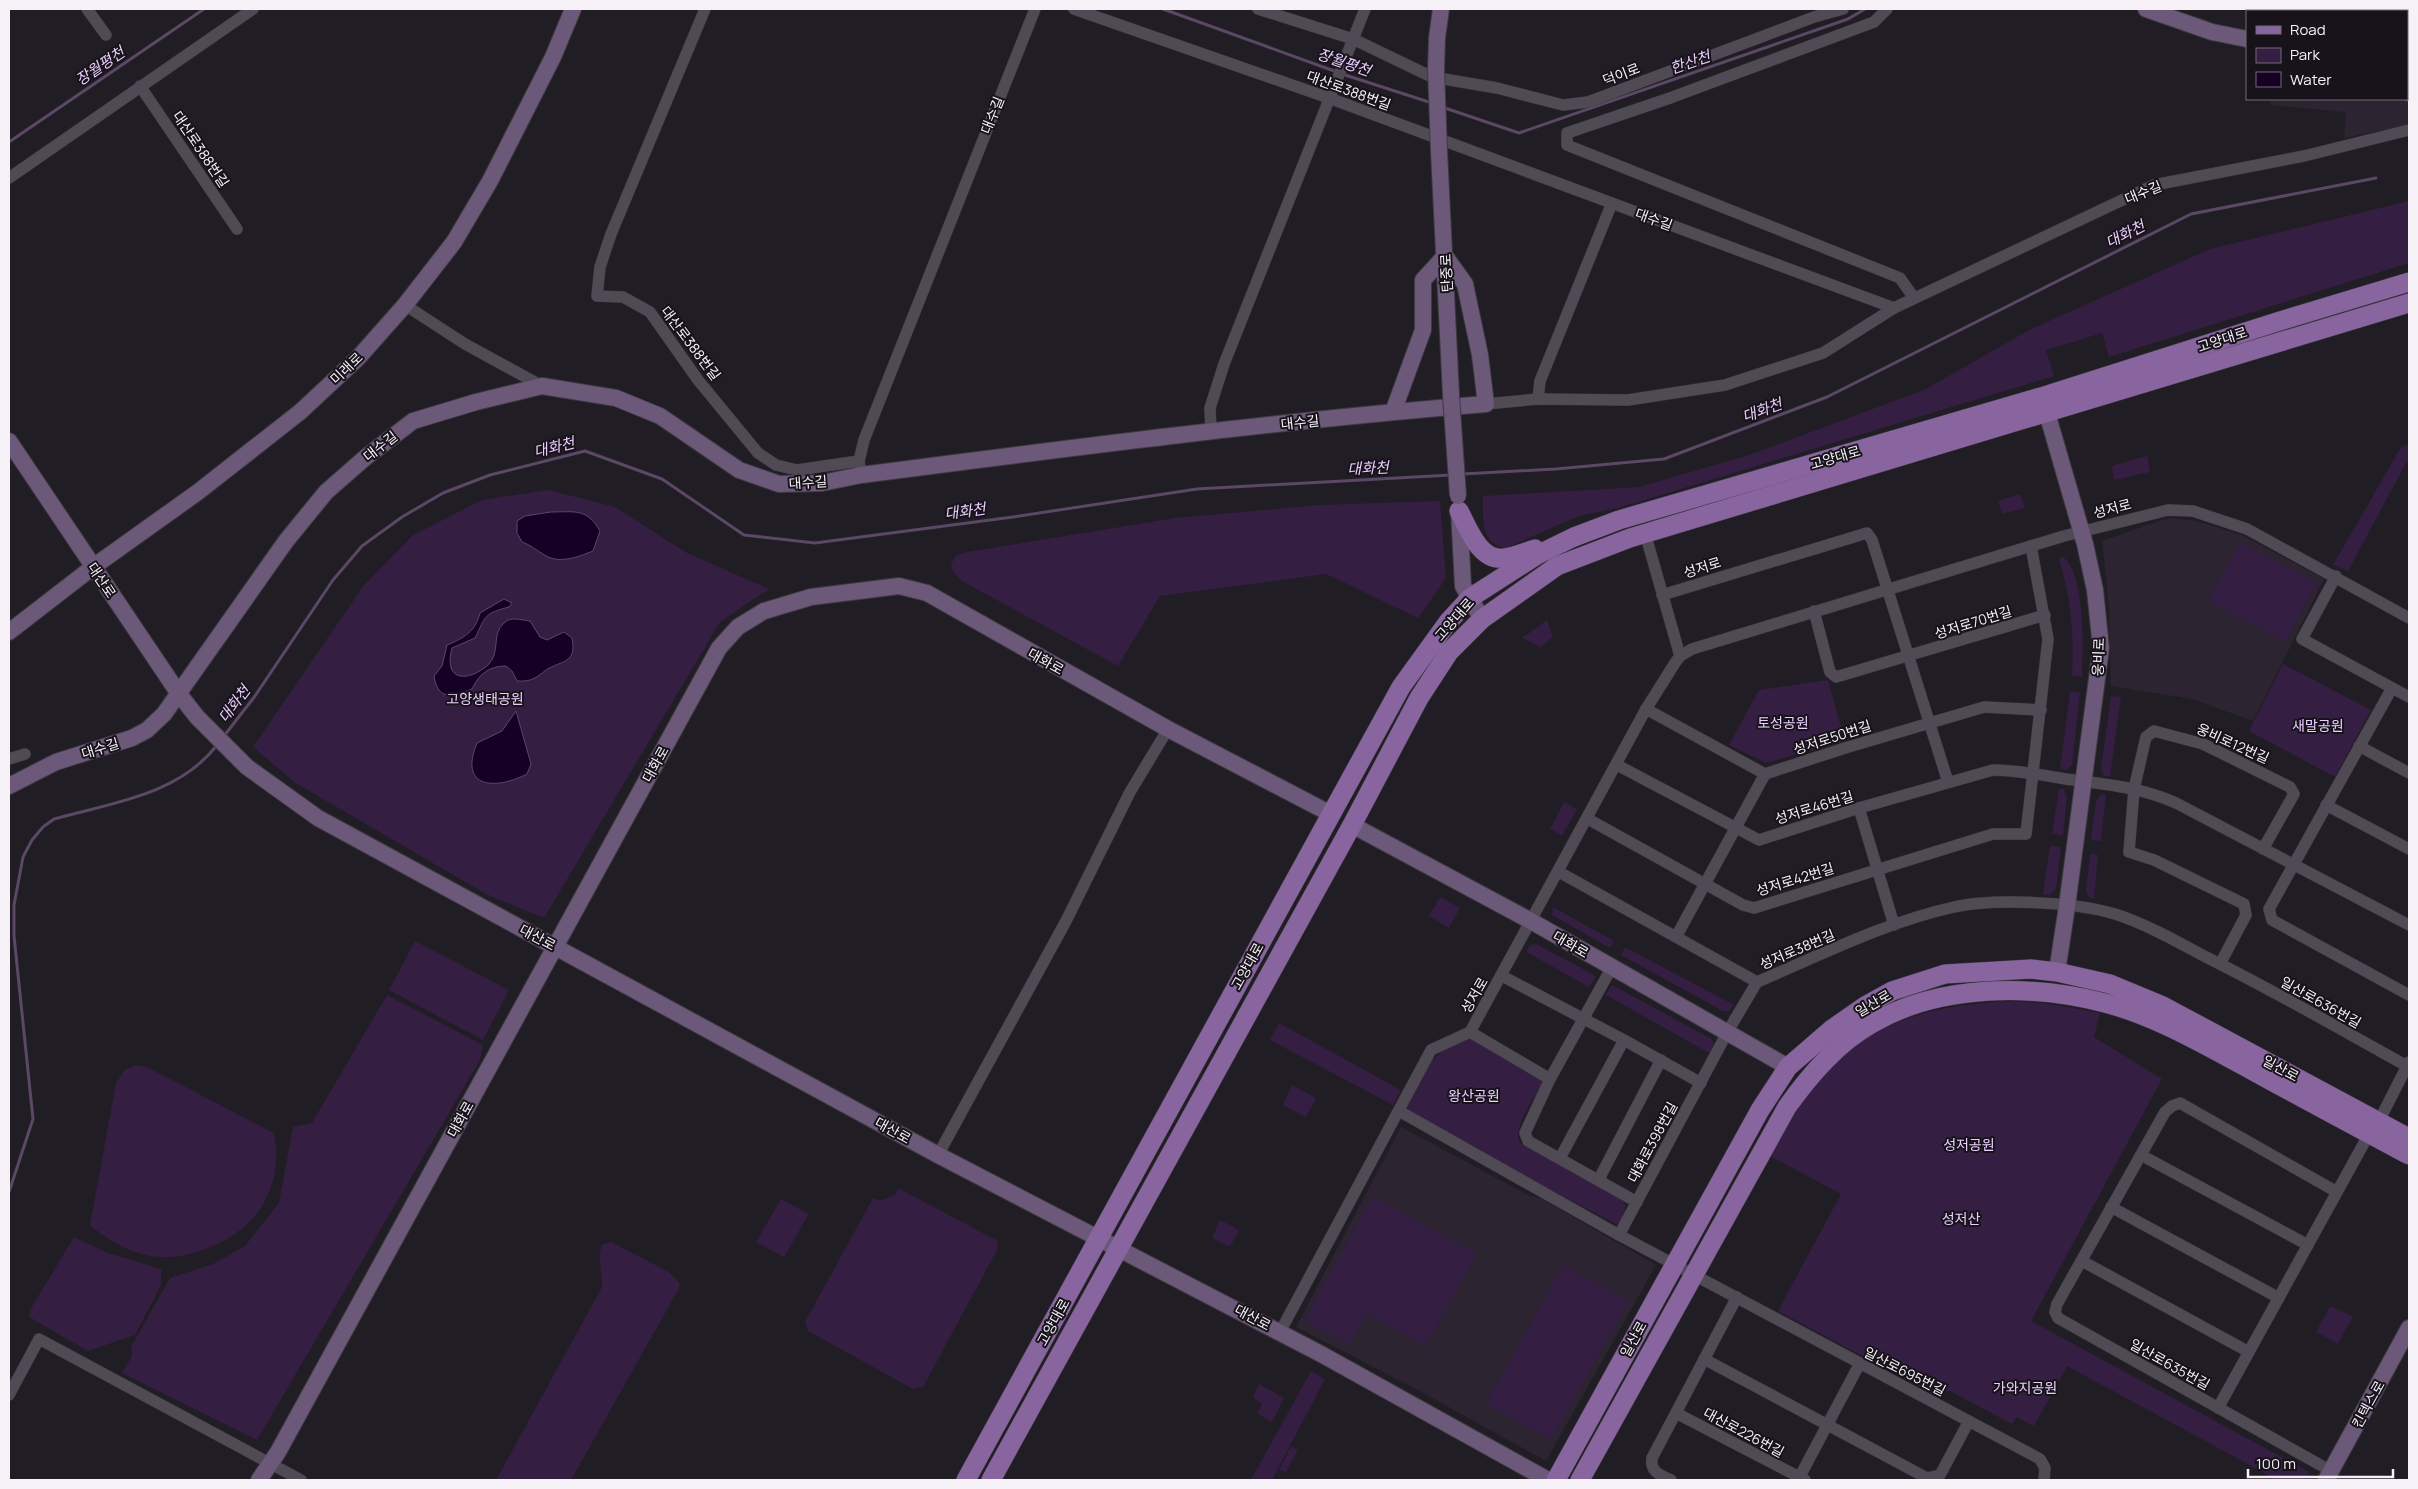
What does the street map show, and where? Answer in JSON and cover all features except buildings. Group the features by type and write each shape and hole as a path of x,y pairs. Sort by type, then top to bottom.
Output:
{"main road":[{"path":"2370,292 2409,273"},
{"name":"고양대로","path":"966,1480 1401,687 1448,622 1470,598 1537,555 1574,537 1619,520 2044,396 2370,292 2409,282"},
{"name":"고양대로","path":"992,1480 1352,825 1419,698 1449,652 1482,619 1557,566 1645,533 2409,304"},
{"path":"2302,335 2409,307"},
{"path":"1458,503 1481,549 1496,558 1504,558 1574,537"},
{"name":"일산로","path":"1556,1480 1760,1110 1788,1067 1832,1029 1892,991 1945,974 2031,969 2056,972 2110,984 2163,1006 2374,1127 2409,1155"},
{"name":"일산로","path":"1580,1480 1787,1107 1809,1077 1839,1047 1871,1024 1896,1011 1937,998 1983,992 2032,991 2106,1003 2165,1026 2374,1127 2409,1138"}],"street":[{"path":"87,9 106,35"},
{"path":"9,178 252,9"},
{"name":"미래로","path":"9,632 93,567 198,492 300,412 358,358 405,305 454,242 490,181 554,57 573,9"},
{"name":"대산로388번길","path":"705,9 611,234 600,267 597,296 624,297 650,312 698,380 758,453 776,465 797,470 860,468"},
{"name":"대수길","path":"860,468 864,440 938,249 1035,9"},
{"name":"대산로388번길","path":"1074,9 1331,95 1612,203"},
{"path":"1258,9 1434,73 1442,9"},
{"path":"1211,432 1210,408 1224,364 1365,9"},
{"name":"덕이로","path":"1434,73 1563,105 1588,102 1812,13 1843,9"},
{"path":"1887,9 1874,22 1670,98 1567,133 1567,145 1900,278 1914,298"},
{"path":"2146,9 2212,32 2246,40"},
{"name":"탄중로","path":"1434,73 1458,503"},
{"name":"대산로388번길","path":"140,86 237,229"},
{"name":"대수길","path":"9,786 56,762 132,738 147,730 164,714 286,541 326,492 366,457 413,421 476,402 542,386 616,398 660,416 739,470 779,484 822,483 860,468 1393,412 1538,399 1628,400 1725,385 1823,353 1894,308 2154,185 2304,156 2409,130"},
{"path":"1538,399 1540,381 1612,203"},
{"name":"대수길","path":"1612,203 1894,308"},
{"path":"1393,412 1423,330 1423,280 1445,256 1465,284 1480,354 1486,404"},
{"path":"405,305 465,344 542,386"},
{"name":"웅비로","path":"2047,413 2096,590 2100,648 2084,781 2056,972"},
{"name":"대산로","path":"9,441 179,694 197,717 247,767 318,818 938,1155 1280,1332 1548,1480"},
{"path":"1458,503 1463,586 1482,619"},
{"name":"성저로","path":"1280,1332 1431,1050 1470,1032 1588,819 1646,709 1680,656 1692,649 2081,531 2168,510 2193,511 2247,529 2336,576 2409,618"},
{"path":"1645,533 1680,656"},
{"name":"성저로","path":"1662,595 1867,534 1872,540 1889,590"},
{"path":"2031,546 2048,639 2033,774"},
{"path":"2336,576 2302,639 2409,697"},
{"name":"대화로","path":"259,1480 271,1464 719,648 738,627 764,611 811,597 899,586 927,593 1168,729 1331,814"},
{"path":"1889,590 1948,782"},
{"name":"성저로70번길","path":"1814,611 1830,672 1836,677 1910,657 2045,615"},
{"path":"2392,688 2326,805 2290,863 2269,909 2272,920 2409,995"},
{"name":"성저로50번길","path":"1765,774 1984,707 2041,710"},
{"path":"1646,709 1765,774 1676,937"},
{"path":"938,1155 1066,921 1130,792 1168,729"},
{"name":"웅비로12번길","path":"2220,964 2246,915 2244,904 2154,860 2129,852 2134,789 2146,737 2149,733 2154,731 2203,744 2290,786 2294,794 2263,849"},
{"path":"2359,746 2409,773"},
{"path":"9,759 25,754"},
{"name":"성저로46번길","path":"1617,765 1759,840 1859,808 1993,770 2014,770 2084,781"},
{"name":"성저로42번길","path":"1588,819 1743,905 1754,908 1993,834 2026,834 2033,774"},
{"path":"2084,781 2158,795 2409,925"},
{"path":"2326,805 2409,849"},
{"path":"1859,808 1894,925"},
{"name":"대화로","path":"1352,825 1532,921 1612,968 1728,1030 1788,1067"},
{"name":"성저로38번길","path":"1559,872 1757,982 1894,925 1954,907 1972,904 2034,903 2067,906"},
{"path":"2067,906 2116,915 2142,925 2220,964"},
{"name":"일산로636번길","path":"2220,964 2408,1064 2374,1127"},
{"name":"대화로398번길","path":"1612,968 1550,1079 1524,1133 1528,1141 1599,1179 1637,1202 1728,1030 1757,982"},
{"path":"1502,976 1624,1040 1700,1083"},
{"path":"1470,1032 1550,1079"},
{"path":"1560,1158 1624,1040"},
{"path":"1599,1179 1661,1060"},
{"path":"2249,1352 2082,1261 2111,1207 2165,1112 2172,1106 2180,1103 2337,1192"},
{"name":"일산로695번길","path":"1399,1111 1619,1235 1737,1297 1859,1365 1969,1421 2040,1460 2045,1468 2044,1480"},
{"name":"일산로635번길","path":"2082,1261 2055,1312 2058,1318 2218,1408 2374,1127"},
{"path":"2141,1155 2308,1245"},
{"path":"1619,1235 1637,1202"},
{"path":"2111,1207 2279,1298"},
{"path":"1671,1480 1654,1471 1651,1464 1737,1297"},
{"name":"킨텍스로","path":"2328,1476 2409,1328"},
{"path":"9,1395 39,1339 301,1480"},
{"path":"1704,1359 1927,1478 1940,1475 1969,1421"},
{"name":"대산로226번길","path":"1676,1413 1801,1479 1827,1424 1859,1365"},
{"path":"2218,1408 2328,1476"}],"shaded area":[{"path":"2271,100 2408,100 2409,125 2344,138 2346,112 2270,105"},
{"path":"2168,518 2196,521 2242,535 2324,579 2253,721 2192,699 2111,686 2109,607 2102,541"},
{"path":"1401,1127 1528,1195 1542,1199 1656,1265 1546,1461 1418,1390 1296,1327"}],"green space":[{"path":"2409,201 2409,263 2109,357 2102,333 2046,350 2054,376 1618,508 1579,516 1506,548 1491,542 1487,536 1483,521 1483,496 1639,487 1749,455 1926,389 2029,330 2210,249"},
{"path":"2409,444 2409,462 2406,463 2348,571 2333,565 2401,447"},
{"path":"2147,456 2150,472 2114,480 2112,466"},
{"name":"고양생태공원","path":"549,490 615,507 687,553 769,589 720,622 544,918 486,894 294,782 253,747 364,585 413,535 482,500"},
{"path":"2020,494 2025,508 2002,514 1998,501"},
{"path":"1440,501 1446,578 1418,618 1326,574 1160,596 1118,666 960,580 953,572 951,564 956,556 967,552 1175,518 1319,505"},
{"path":"2240,542 2317,583 2285,642 2208,601"},
{"path":"2063,557 2076,579 2082,614 2082,677 2072,676 2071,616 2059,558"},
{"path":"1547,620 1553,637 1541,647 1522,638"},
{"name":"새말공원","path":"2283,664 2371,710 2335,777 2249,731"},
{"name":"토성공원","path":"1828,680 1845,741 1766,763 1729,745 1759,690"},
{"path":"2070,691 2080,692 2072,765 2066,770 2060,769"},
{"path":"2111,696 2121,697 2110,777 2104,776 2101,769"},
{"path":"2059,789 2064,789 2067,798 2063,835 2052,834"},
{"path":"2101,794 2106,795 2101,841 2091,840 2096,801"},
{"path":"1564,802 1577,809 1562,836 1550,829"},
{"path":"2050,846 2061,847 2056,889 2050,895 2043,894"},
{"path":"2090,854 2098,855 2094,899 2089,898 2086,891"},
{"path":"1440,897 1460,908 1449,928 1429,916"},
{"path":"1553,907 1614,941 1610,948 1552,915"},
{"path":"415,941 509,990 483,1040 389,990"},
{"path":"1536,944 1596,976 1589,987 1526,952 1530,945"},
{"path":"1625,947 1734,1005 1729,1011 1723,1011 1621,955"},
{"path":"1612,985 1712,1039 1714,1044 1709,1053 1606,995"},
{"path":"387,995 483,1045 480,1060 257,1440 122,1373 132,1356 131,1347 170,1278 213,1264 245,1246 279,1203 293,1127 312,1123"},
{"name":"성저공원","path":"2011,1001 2044,1003 2100,1013 2094,1037 2162,1079 2031,1321 2309,1472 2304,1480 2277,1480 2067,1366 2034,1426 2016,1417 2012,1424 1950,1391 1931,1393 1895,1372 1892,1360 1885,1368 1778,1311 1841,1194 1768,1155 1803,1098 1838,1060 1859,1043 1881,1030 1929,1012 1982,1003"},
{"path":"1279,1023 1401,1090 1393,1105 1270,1040"},
{"name":"왕산공원","path":"1467,1039 1472,1039 1544,1081 1522,1121 1518,1137 1520,1143 1622,1198 1625,1207 1624,1214 1619,1223 1614,1223 1411,1116 1407,1108 1428,1066 1442,1052"},
{"path":"135,1065 147,1067 274,1133 275,1174 261,1208 235,1234 218,1244 180,1256 151,1256 123,1247 90,1225 116,1083 125,1070"},
{"path":"1292,1085 1316,1098 1306,1117 1283,1105"},
{"path":"898,1188 998,1241 997,1250 923,1387 913,1389 808,1331 805,1322 873,1198 880,1201 896,1194"},
{"path":"1373,1196 1477,1254 1426,1346 1367,1314 1349,1345 1304,1320"},
{"path":"781,1199 809,1214 784,1257 756,1242"},
{"path":"1220,1220 1239,1230 1230,1247 1212,1238"},
{"path":"74,1237 108,1253 161,1269 161,1285 135,1335 88,1351 29,1317 30,1310"},
{"path":"611,1242 669,1272 680,1284 678,1290 571,1480 496,1480 602,1287 600,1260 602,1245"},
{"path":"1563,1265 1629,1301 1551,1440 1486,1404"},
{"path":"2330,1306 2353,1316 2338,1344 2316,1332"},
{"path":"1311,1371 1325,1379 1272,1480 1251,1480"},
{"path":"1259,1384 1284,1398 1272,1422 1257,1413 1262,1404 1253,1398"},
{"path":"1291,1446 1298,1450 1286,1472 1279,1470"}],"water":[{"path":"551,512 574,512 590,518 600,531 593,551 568,559 555,559 522,542 517,533 517,521 525,516"},
{"path":"504,599 512,603 509,607 490,614 484,620 475,638 452,648 450,659 454,673 459,676 472,675 488,665 494,655 500,627 513,619 530,621 540,637 547,640 564,632 572,638 573,646 570,657 530,680 517,681 512,671 506,666 500,666 494,667 481,675 472,689 453,695 443,693 439,690 434,676 442,666 447,645 468,634 478,620 480,613"},
{"path":"516,711 531,764 527,774 503,782 483,782 476,777 472,770 472,758 477,743 502,731"}],"waterway":[{"name":"장월평천","path":"9,142 204,9"},
{"name":"장월평천","path":"1163,9 1337,72"},
{"name":"한산천","path":"1442,107 1519,133 1848,19 1865,9"},
{"name":"장월평천","path":"1342,74 1432,103"},
{"name":"대화천","path":"1463,474 1556,469 1664,459 1827,397 2191,214 2376,178"},
{"name":"대화천","path":"224,736 255,696 333,580 362,546 402,517 443,493 490,475 585,451 662,479 744,535 815,543 1013,517 1197,489 1451,475"},
{"name":"대화천","path":"9,1192 33,1119 14,936 14,905 23,857 32,840 43,827 54,819 121,802 164,786 184,775 201,762 217,745"}],"park label":[{"name":"성저산","path":"1961,1218"},
{"name":"가와지공원","path":"2025,1387"}]}
